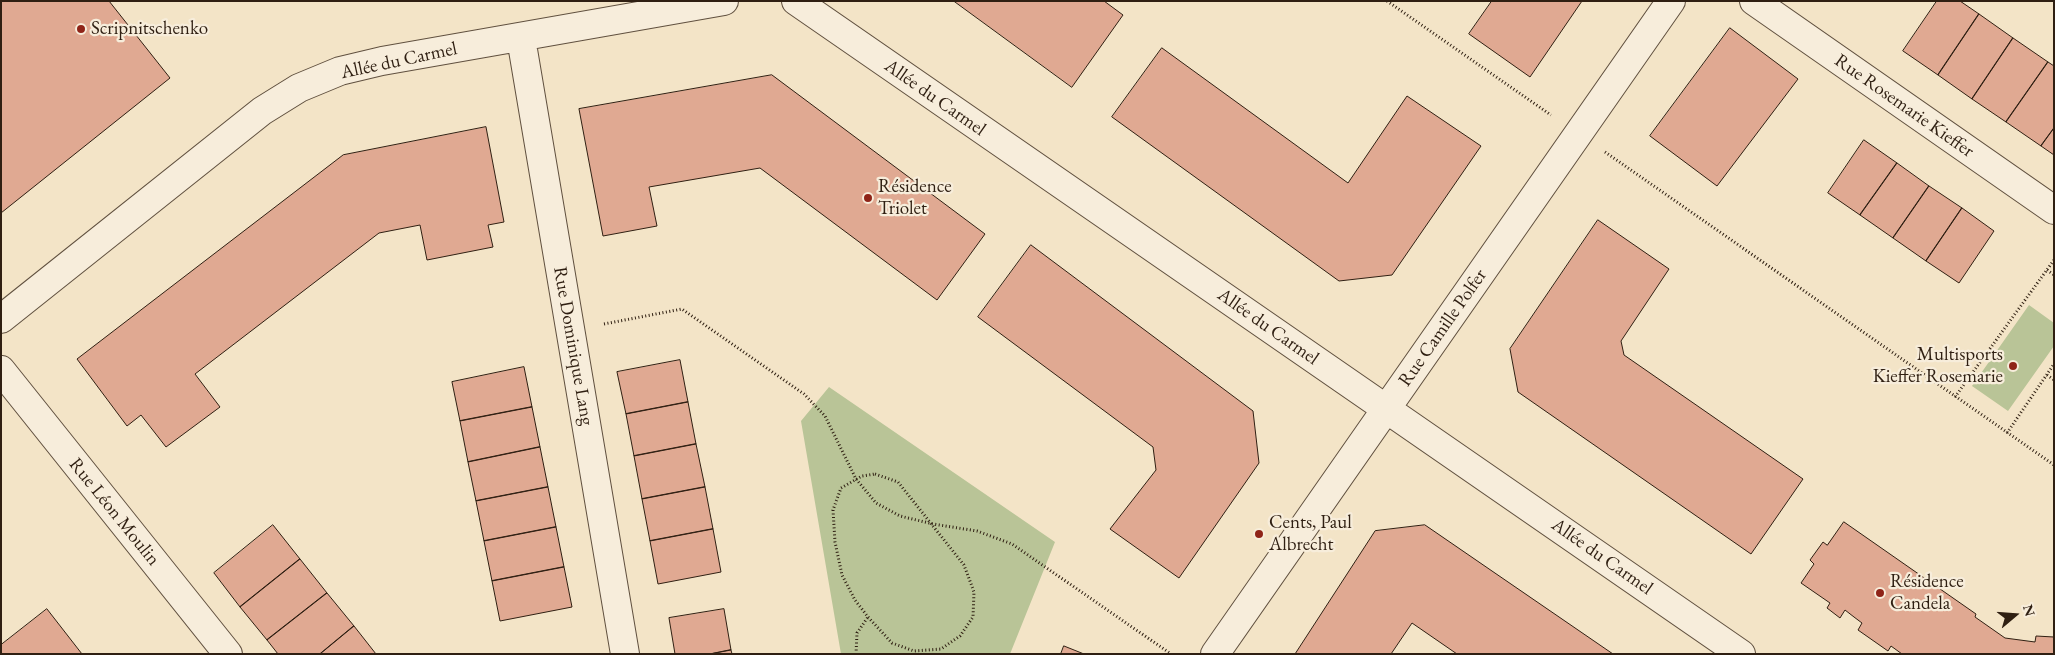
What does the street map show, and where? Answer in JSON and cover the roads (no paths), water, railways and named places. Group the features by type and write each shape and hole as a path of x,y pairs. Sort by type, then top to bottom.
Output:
{"street":[{"name":"Allée du Carmel","path":"1,319 262,112 299,88 340,71 382,61 522,38 724,1"},
{"name":"Allée du Carmel","path":"796,1 1741,654"},
{"name":"Rue Camille Polfer","path":"1215,654 1671,1"},
{"name":"Rue Rosemarie Kieffer","path":"1754,1 2054,210"},
{"name":"Rue Dominique Lang","path":"522,38 625,654"},
{"name":"Rue Léon Moulin","path":"1,370 228,654"}],"place":[{"name":"Scripnitschenko","path":"81,29"},
{"name":"Résidence Triolet","path":"868,198"},
{"name":"Multisports Kieffer Rosemarie","path":"2013,366"},
{"name":"Cents, Paul Albrecht","path":"1259,534"},
{"name":"Résidence Candela","path":"1880,593"}]}
